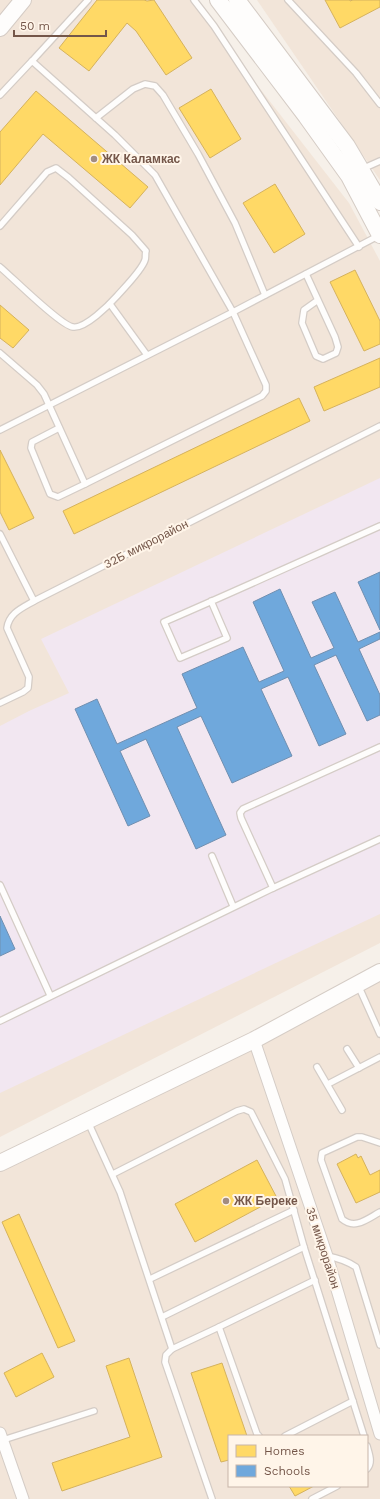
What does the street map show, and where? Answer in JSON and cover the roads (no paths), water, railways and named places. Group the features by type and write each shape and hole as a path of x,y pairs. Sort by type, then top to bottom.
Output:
{"main road":[{"path":"0,28 23,0"},
{"path":"218,0 306,116 380,202"},
{"path":"237,0 347,146 355,173 380,235"},
{"path":"0,1163 254,1040 380,972"}],"street":[{"name":"35 микрорайон","path":"254,1040 327,1256 380,1434"},
{"path":"2,1436 23,1499"}],"lane":[{"path":"0,95 88,0"},
{"path":"194,0 214,26 359,247"},
{"path":"288,0 356,73 380,104"},
{"path":"32,61 96,118 155,175 233,312 266,385 266,391 262,396 58,497 50,494 30,448 32,442 60,428"},
{"path":"96,118 133,89 145,84 155,86 163,95 198,154 235,223 265,295"},
{"path":"355,173 380,161"},
{"path":"0,226 46,172 56,168 132,235 146,251 145,261 130,281 110,304 82,326 72,327 63,323 0,267"},
{"path":"0,430 233,312 380,235"},
{"path":"306,274 318,300 338,346 336,353 323,359 316,356 302,323 304,310 318,300"},
{"path":"110,304 147,355"},
{"path":"0,353 37,385 44,394 85,484"},
{"name":"32Б микрорайон","path":"0,703 28,688 29,677 7,628 12,614 34,601 380,426"},
{"path":"211,601 227,638 180,658 164,622 211,601 380,526"},
{"path":"0,534 34,601"},
{"path":"272,888 240,813 243,810 380,747"},
{"path":"0,1021 233,906 380,839"},
{"path":"212,856 233,906"},
{"path":"0,885 50,995"},
{"path":"358,984 380,1034"},
{"path":"348,1049 359,1068"},
{"path":"328,1084 380,1057"},
{"path":"317,1067 342,1110"},
{"path":"113,1174 237,1110 244,1109 251,1112 286,1179 304,1247 364,1435"},
{"path":"87,1121 113,1174 150,1279 172,1349"},
{"path":"380,1143 362,1137 357,1137 322,1153 321,1157 342,1219 348,1224 356,1224 380,1212"},
{"path":"150,1279 294,1210"},
{"path":"162,1316 304,1247"},
{"path":"327,1256 348,1262 356,1267 380,1345"},
{"path":"212,1499 165,1362 166,1355 172,1349 315,1280"},
{"path":"219,1327 258,1435"},
{"path":"287,1435 353,1401"},
{"path":"2,1436 94,1411"},
{"path":"368,1450 370,1466 368,1468"},
{"path":"312,1499 335,1487"}],"place":[{"name":"ЖК Каламкас","path":"94,159"},
{"name":"ЖК Береке","path":"226,1201"}]}
